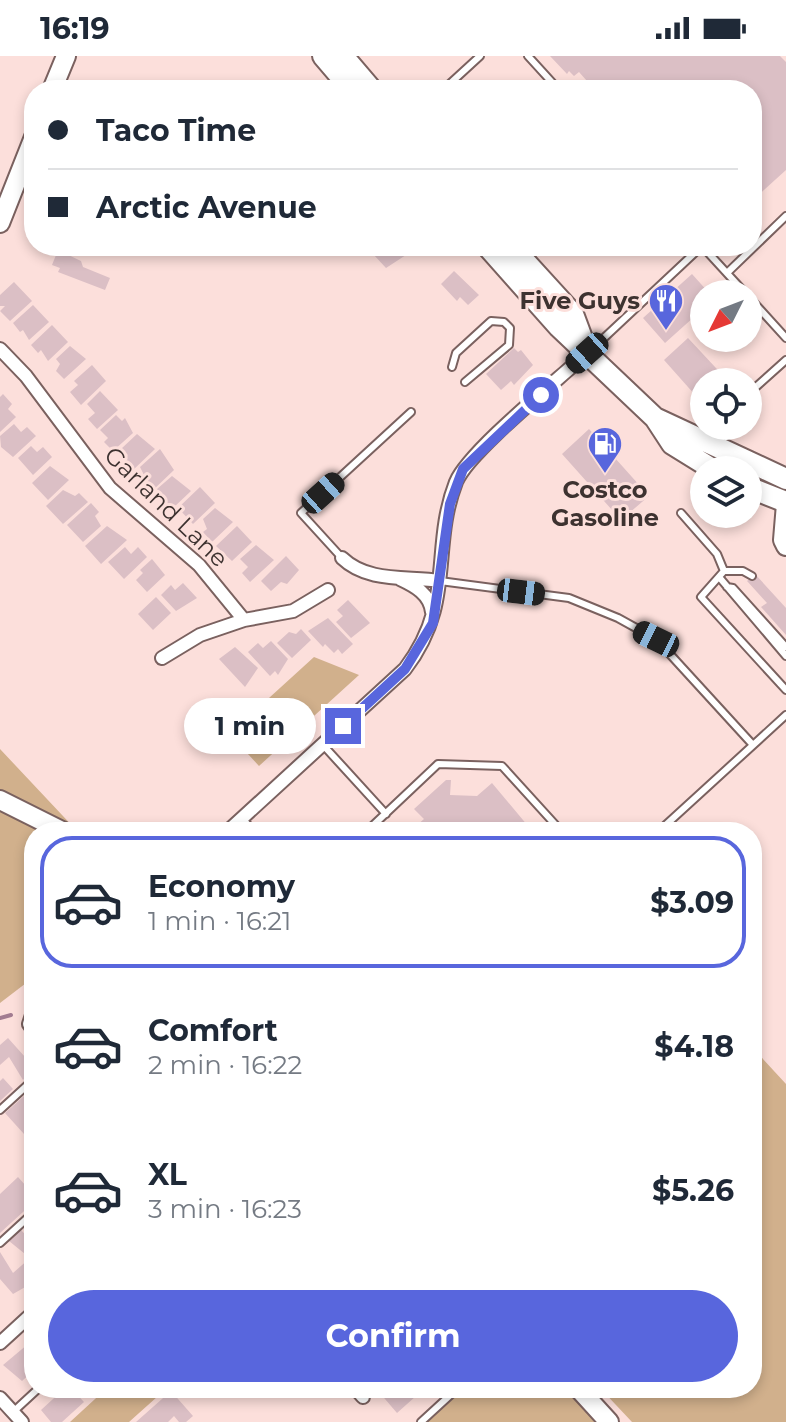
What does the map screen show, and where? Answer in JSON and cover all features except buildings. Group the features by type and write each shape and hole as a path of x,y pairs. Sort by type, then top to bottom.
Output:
{"main road":[{"path":"323,56 340,64 360,80"},
{"path":"340,64 354,80"},
{"path":"496,256 587,353 655,418 672,444 691,456"},
{"path":"520,256 573,314 587,353"},
{"path":"655,418 690,430"},
{"path":"722,440 786,479"},
{"path":"762,493 786,503"}],"street":[{"path":"56,80 66,56"},
{"path":"0,223 24,162"},
{"name":"Garland Lane","path":"0,349 26,376 110,488 199,565 244,620"},
{"path":"238,822 405,669 433,623 450,504 463,469 587,353"},
{"path":"786,503 783,522 786,546"},
{"path":"342,558 364,572 440,581"},
{"path":"397,578 423,592 431,603 433,623"},
{"path":"162,658 200,635 244,620 293,611 328,590"},
{"path":"0,800 44,822"},
{"path":"0,1343 24,1321"},
{"path":"0,1398 17,1417"},
{"path":"587,1398 609,1422"}],"lane":[{"path":"454,80 480,56"},
{"path":"528,56 550,80"},
{"path":"762,239 786,216"},
{"path":"587,353 691,256"},
{"path":"711,256 733,280"},
{"path":"727,273 745,256"},
{"path":"762,312 786,338"},
{"path":"452,367 456,353 491,321 504,322 510,328 509,345 465,382"},
{"path":"762,381 786,360"},
{"path":"342,558 301,513 411,412"},
{"path":"681,513 717,554 727,587 786,656"},
{"path":"752,576 743,571 721,574 701,597 786,690"},
{"path":"440,581 569,598 618,618 656,639 753,745"},
{"path":"727,587 733,588 786,647"},
{"path":"669,822 786,715"},
{"path":"323,745 386,814"},
{"path":"377,822 438,764 502,766 553,822"},
{"path":"242,818 245,822"},
{"path":"0,1110 24,1088"},
{"path":"0,1243 24,1221"},
{"path":"17,1417 31,1398"},
{"path":"421,1422 447,1398"}],"shaded area":[{"path":"314,657 359,675 259,766 236,741 264,715 258,708"},
{"path":"0,749 69,822 24,822 24,985 0,1003"},
{"path":"762,1058 786,1084 786,1422 632,1422 609,1398 762,1398"},
{"path":"96,1398 156,1398 129,1422 70,1422"},
{"path":"454,1398 575,1398 598,1422 426,1422"}],"waterway":[{"path":"0,1018 11,1015"}],"place":[{"name":"Five Guys","path":"666,332"},
{"name":"Costco Gasoline","path":"605,475"}],"route":[{"path":"343,726 405,669 433,623 450,504 463,469 541,395"}]}
